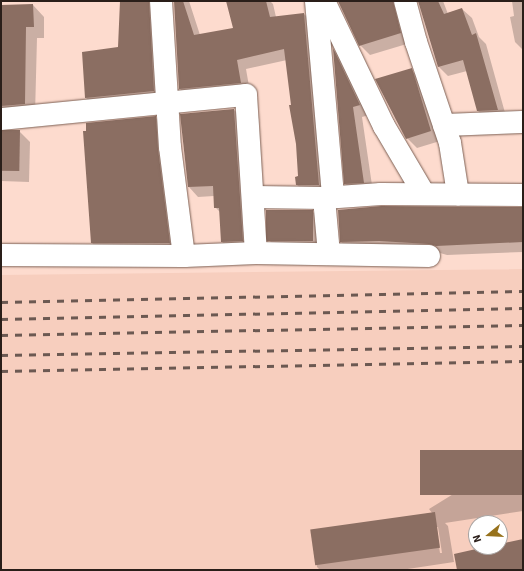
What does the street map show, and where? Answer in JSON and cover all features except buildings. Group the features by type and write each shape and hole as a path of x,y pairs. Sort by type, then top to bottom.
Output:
{"street":[{"path":"160,1 170,147 184,256"},
{"path":"316,1 328,198 329,254"},
{"path":"324,1 384,126 424,194"},
{"path":"405,1 416,42 450,142 458,194"},
{"path":"1,119 246,95 254,198 256,253"},
{"path":"444,125 523,122"},
{"path":"254,198 328,198 381,194 523,195"},
{"path":"1,255 184,256 256,253 429,256"}],"shaded area":[{"path":"523,269 523,570 1,570 1,275"}],"railway":[{"path":"1,302 523,291"},
{"path":"1,319 523,308"},
{"path":"1,335 523,325"},
{"path":"1,355 523,346"},
{"path":"1,371 523,361"}]}
